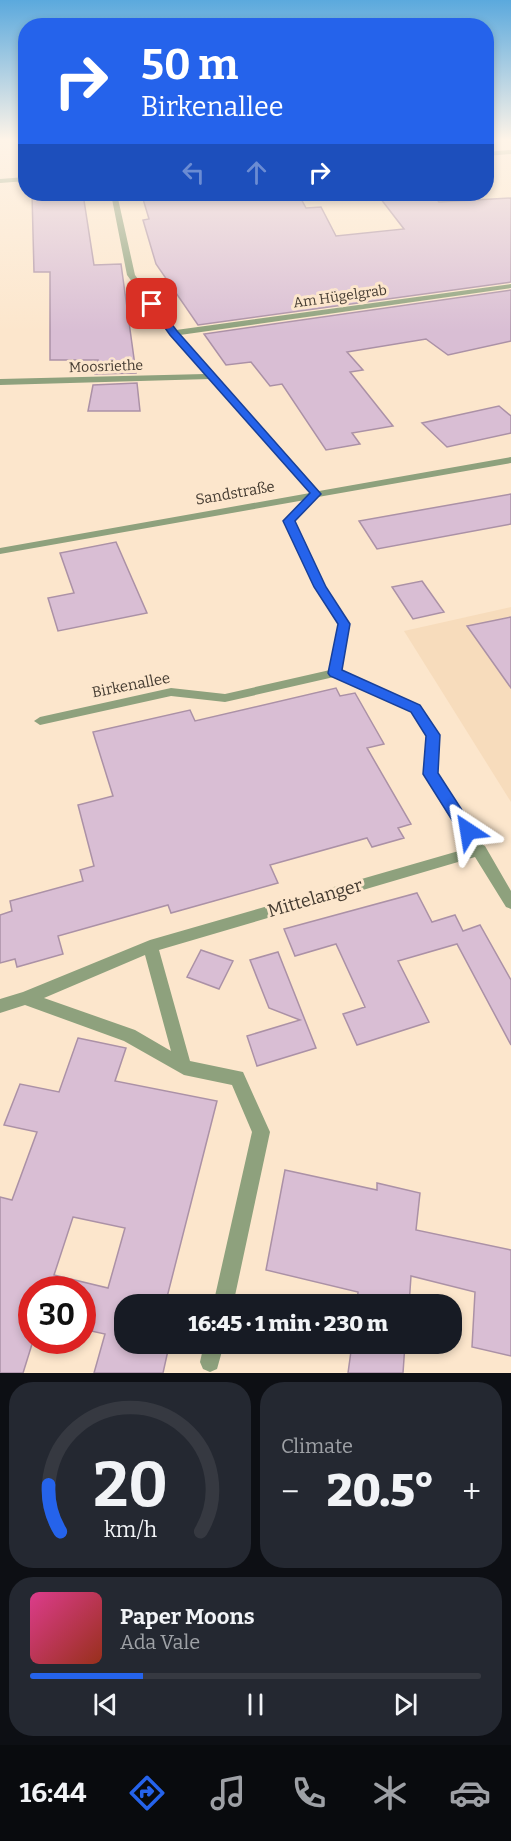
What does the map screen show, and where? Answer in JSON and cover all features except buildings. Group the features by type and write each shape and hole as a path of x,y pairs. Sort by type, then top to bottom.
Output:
{"street":[{"path":"116,204 131,275 174,333 316,494 289,521 320,587 344,624 335,673 416,709 433,735 431,774 511,903"},
{"name":"Am Hügelgrab","path":"174,333 511,286"},
{"name":"Moosriethe","path":"0,382 213,376"},
{"name":"Sandstraße","path":"0,551 511,460"},
{"name":"Birkenallee","path":"40,721 171,692 225,698 335,673"},
{"name":"Mittelanger","path":"0,1006 25,998 150,946 480,850"},
{"path":"150,946 184,1067"},
{"path":"25,998 129,1035 184,1067 237,1078 261,1132 225,1294"}],"shaded area":[{"path":"511,607 511,802 404,631"}],"route":[{"path":"152,304 174,333 316,494 289,521 320,587 344,624 335,673 416,709 433,735 431,774 468,831"}]}
